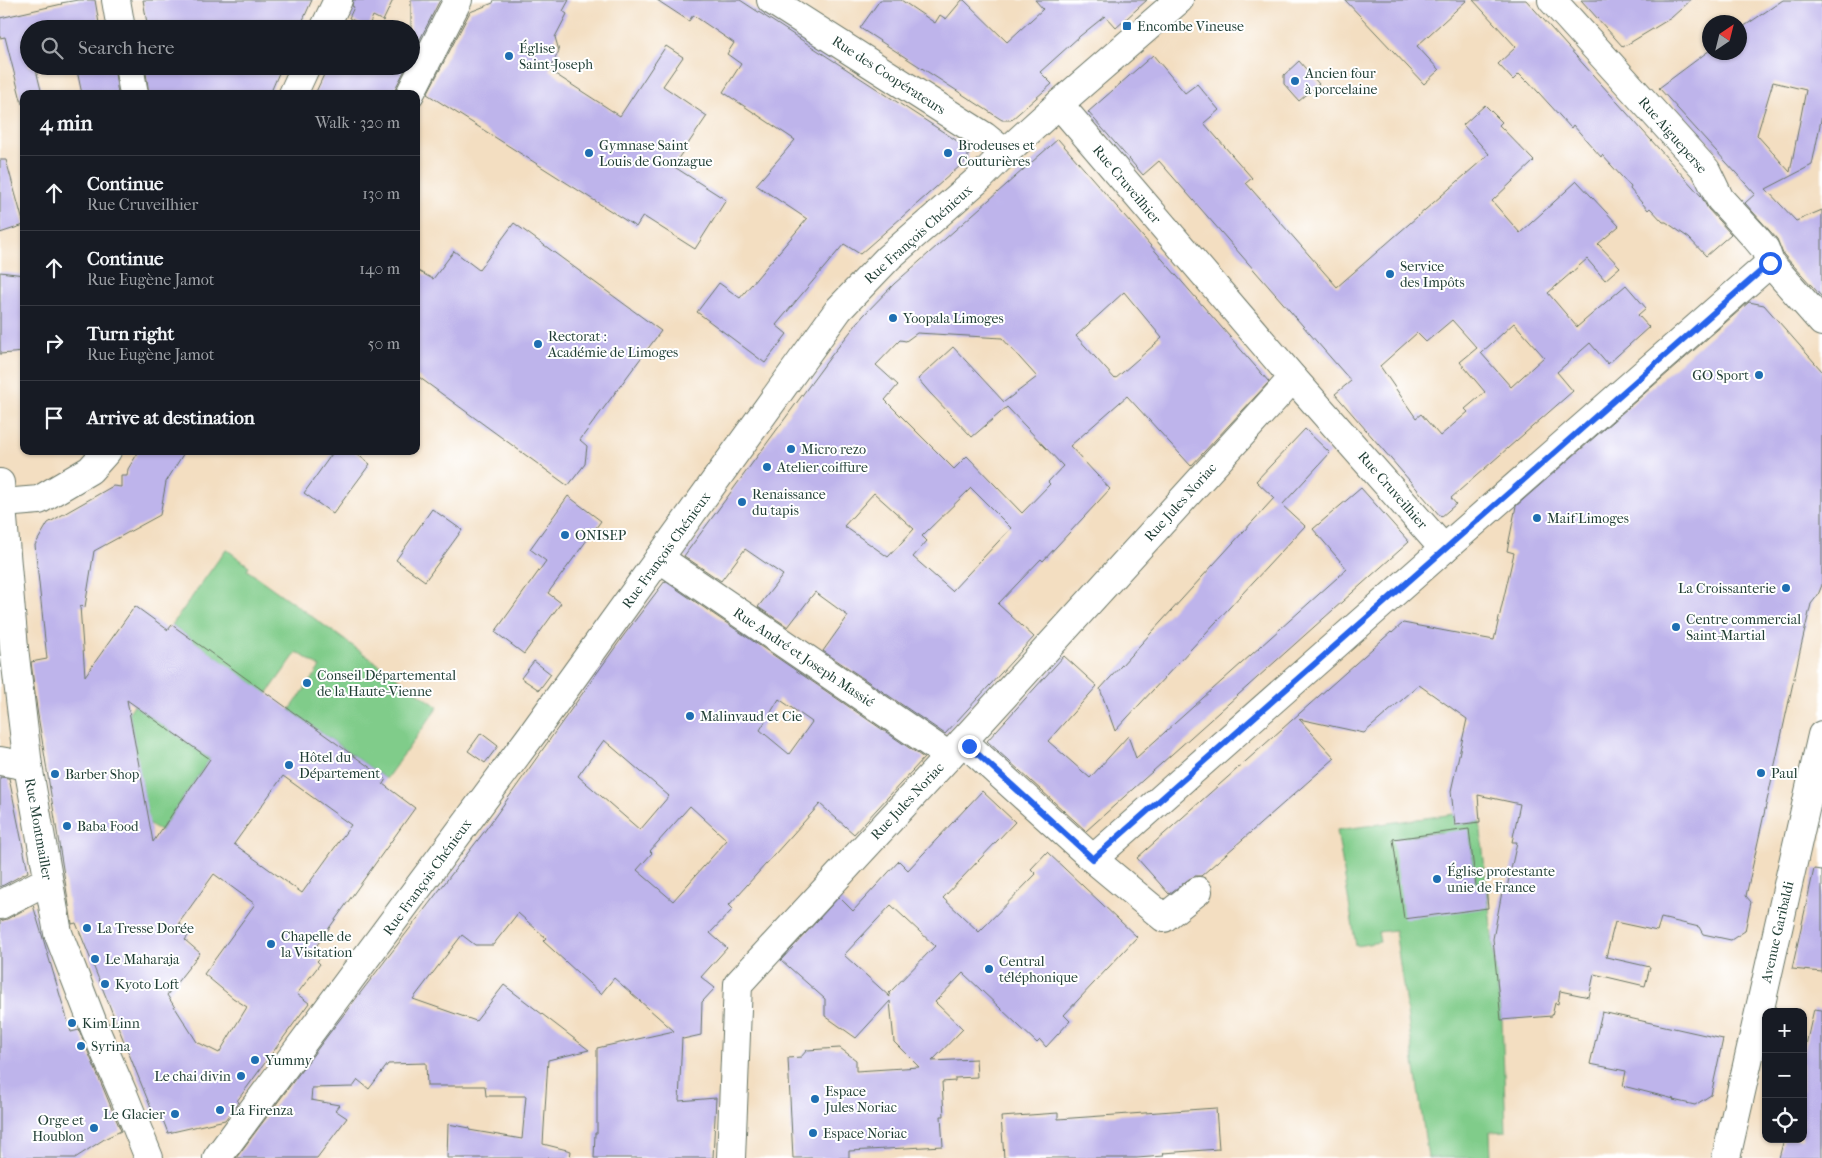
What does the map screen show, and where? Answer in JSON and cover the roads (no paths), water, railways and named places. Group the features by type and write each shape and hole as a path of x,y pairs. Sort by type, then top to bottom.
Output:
{"street":[{"path":"116,0 119,20"},
{"path":"328,20 338,0"},
{"path":"415,86 458,0"},
{"name":"Rue des Coopérateurs","path":"771,0 984,136 1005,153"},
{"name":"Rue François Chénieux","path":"217,1158 465,825 839,310 889,257 981,177 1059,104 1179,0"},
{"name":"Rue Aigueperse","path":"1552,0 1706,170 1720,199 1766,250 1770,263 1822,322"},
{"path":"131,75 133,90"},
{"path":"295,90 302,75"},
{"name":"Rue Cruveilhier","path":"1059,104 1293,378 1444,548"},
{"path":"1093,859 1770,263"},
{"name":"Rue Jules Noriac","path":"731,1158 738,984 1293,378"},
{"path":"1,493 39,500 90,470 103,455"},
{"name":"Rue Montmailler","path":"1,493 14,648 28,766 58,933 95,1029 149,1158"},
{"name":"Rue André et Joseph Massié","path":"659,558 956,748 1164,918 1198,891"},
{"name":"Avenue Garibaldi","path":"1726,1158 1822,735"},
{"path":"0,761 28,766"},
{"path":"0,905 48,880"}],"place":[{"name":"Encombe Vineuse","path":"1127,26"},
{"name":"Église Saint-Joseph","path":"509,56"},
{"name":"Ancien four à porcelaine","path":"1295,81"},
{"name":"Gymnase Saint Louis de Gonzague","path":"589,153"},
{"name":"Brodeuses et Couturières","path":"948,153"},
{"name":"Service des Impôts","path":"1390,274"},
{"name":"Yoopala Limoges","path":"893,318"},
{"name":"Rectorat : Académie de Limoges","path":"538,344"},
{"name":"GO Sport","path":"1759,375"},
{"name":"Micro rezo","path":"791,449"},
{"name":"Atelier coiffure","path":"767,467"},
{"name":"Renaissance du tapis","path":"742,502"},
{"name":"Maif Limoges","path":"1537,518"},
{"name":"ONISEP","path":"565,535"},
{"name":"La Croissanterie","path":"1786,588"},
{"name":"Centre commercial Saint-Martial","path":"1676,627"},
{"name":"Conseil Départemental de la Haute-Vienne","path":"307,683"},
{"name":"Malinvaud et Cie","path":"690,716"},
{"name":"Hôtel du Département","path":"289,765"},
{"name":"Paul","path":"1761,773"},
{"name":"Barber Shop","path":"55,774"},
{"name":"Baba Food","path":"67,826"},
{"name":"Église protestante unie de France","path":"1437,879"},
{"name":"La Tresse Dorée","path":"87,928"},
{"name":"Chapelle de la Visitation","path":"271,944"},
{"name":"Le Maharaja","path":"95,959"},
{"name":"Central téléphonique","path":"989,969"},
{"name":"Kyoto Loft","path":"105,984"},
{"name":"Kim Linn","path":"72,1023"},
{"name":"Syrina","path":"81,1046"},
{"name":"Yummy","path":"255,1060"},
{"name":"Le chai divin","path":"241,1076"},
{"name":"Espace Jules Noriac","path":"815,1099"},
{"name":"La Firenza","path":"220,1110"},
{"name":"Le Glacier","path":"175,1114"},
{"name":"Orge et Houblon","path":"94,1128"},
{"name":"Espace Noriac","path":"813,1133"}]}
